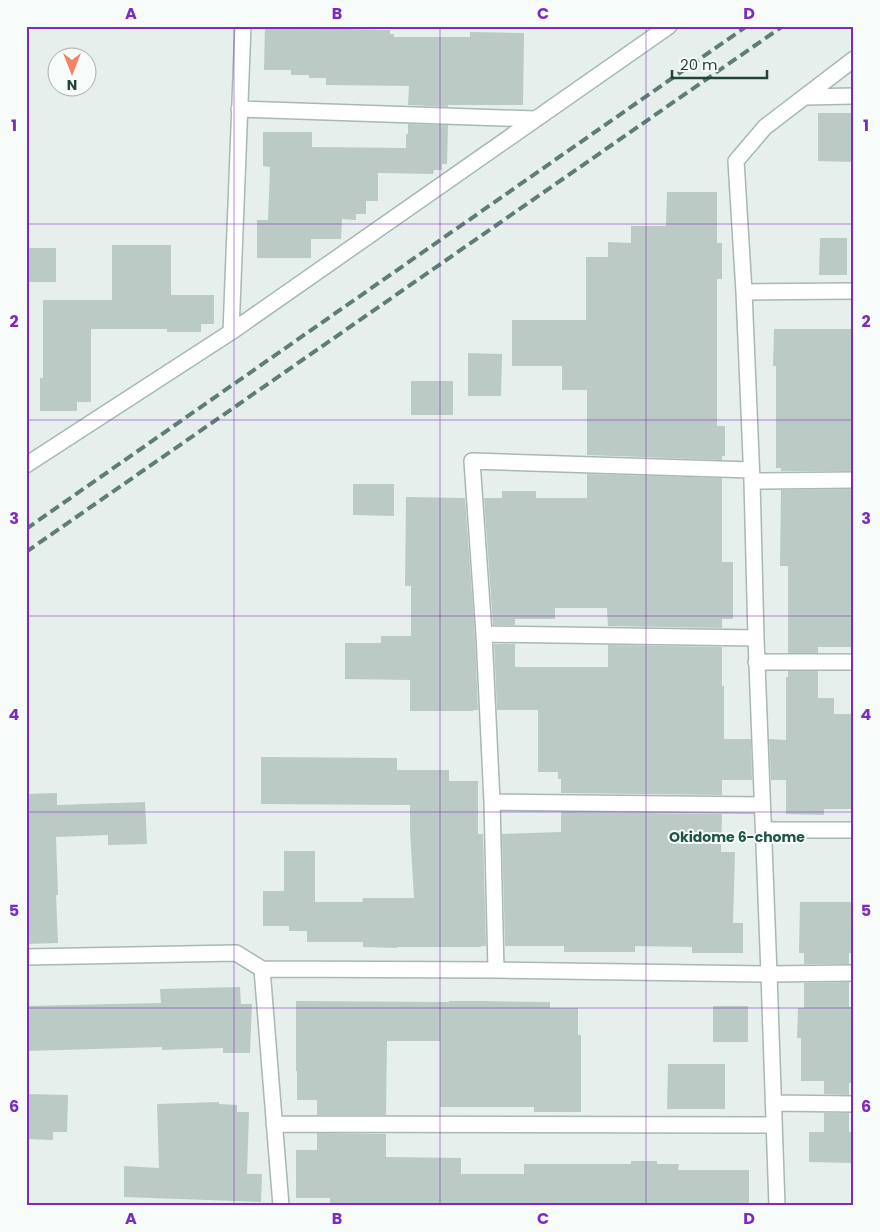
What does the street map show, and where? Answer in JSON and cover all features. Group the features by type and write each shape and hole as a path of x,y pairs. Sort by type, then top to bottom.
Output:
{"street":[{"path":"230,332 243,26"},
{"path":"26,465 230,332 669,26"},
{"path":"777,1206 744,292 736,161 765,127 854,59"},
{"path":"805,96 854,96"},
{"path":"239,109 535,119"},
{"path":"744,292 854,291"},
{"path":"496,970 492,802 484,634 472,461 854,480"},
{"path":"484,634 756,638"},
{"path":"756,662 854,662"},
{"path":"492,802 762,805"},
{"path":"764,830 854,830"},
{"path":"26,957 236,954 262,969 770,974 854,973"},
{"path":"262,969 281,1206"},
{"path":"773,1103 854,1104"},
{"path":"274,1124 774,1125"}],"building":[{"path":"265,26 345,26 345,29 390,30 390,34 394,34 394,37 470,37 470,32 524,33 523,105 448,105 448,107 408,105 409,86 326,85 326,78 309,78 309,75 291,75 291,70 264,70"},
{"path":"818,113 854,113 854,162 818,161"},
{"path":"408,124 448,125 447,164 442,164 442,170 434,170 433,174 378,173 378,201 366,201 366,214 356,214 356,220 342,219 341,239 311,239 311,258 257,258 257,220 268,220 270,167 263,166 263,132 312,132 312,147 406,148"},
{"path":"667,192 717,192 717,243 722,243 722,279 717,279 717,426 725,426 725,456 722,456 722,460 587,455 587,390 562,390 562,366 512,366 512,320 586,320 586,257 608,257 608,242 631,243 631,226 666,226"},
{"path":"820,238 847,238 847,275 819,275"},
{"path":"112,245 171,245 171,295 214,295 214,324 201,324 201,332 167,332 167,329 91,329 91,402 77,402 77,411 40,411 40,378 43,378 43,300 112,300"},
{"path":"26,248 56,248 56,282 26,282"},
{"path":"774,329 854,329 854,471 781,471 781,468 776,468 776,366 773,366"},
{"path":"468,353 502,354 501,396 468,396"},
{"path":"411,381 453,381 453,415 411,415"},
{"path":"587,474 722,478 722,562 733,562 733,619 722,619 722,628 608,626 607,608 555,608 555,619 515,619 515,625 493,625 484,498 502,498 502,491 536,491 536,498 587,498"},
{"path":"353,484 394,484 394,516 353,515"},
{"path":"854,489 854,647 818,647 818,653 788,653 788,566 780,566 781,490"},
{"path":"406,497 465,498 475,635 478,710 410,711 410,680 345,679 345,643 381,643 381,636 411,636 411,586 405,586"},
{"path":"494,644 515,644 515,667 608,667 608,645 722,647 724,739 751,739 752,780 722,780 722,795 561,793 561,779 558,779 558,772 538,772 538,710 497,710"},
{"path":"788,671 818,671 818,698 834,698 834,714 854,714 854,809 824,809 824,815 786,814 786,780 771,780 769,739 786,740 786,677 788,677"},
{"path":"261,757 397,758 397,770 449,770 449,781 478,781 478,834 483,834 486,946 397,948 363,947 363,942 307,942 307,931 289,931 289,926 263,926 263,891 284,891 284,851 315,851 315,902 362,902 363,898 414,898 410,805 261,804"},
{"path":"57,793 57,805 145,802 147,844 108,845 108,835 56,837 58,943 26,944 26,794"},
{"path":"561,812 722,814 721,852 735,852 733,923 743,923 743,953 692,953 692,947 635,946 635,952 564,952 564,946 505,946 502,834 561,832"},
{"path":"800,902 851,902 851,953 849,953 849,964 804,964 804,953 799,953"},
{"path":"849,982 849,1007 854,1007 853,1083 849,1083 849,1095 824,1094 824,1081 801,1081 801,1038 797,1038 798,1008 804,1008 804,983"},
{"path":"240,987 241,1004 252,1004 250,1053 223,1053 223,1048 162,1050 162,1047 26,1051 26,1006 161,1003 160,989"},
{"path":"296,1001 550,1002 550,1008 578,1008 578,1035 581,1035 581,1112 534,1112 534,1107 440,1107 440,1041 387,1041 386,1115 317,1115 317,1100 297,1100"},
{"path":"713,1006 748,1006 748,1042 713,1042"},
{"path":"668,1064 725,1064 725,1109 667,1109"},
{"path":"26,1094 68,1095 67,1132 53,1132 53,1140 26,1139"},
{"path":"219,1102 219,1104 237,1105 237,1112 249,1112 247,1174 262,1174 261,1202 124,1197 124,1166 159,1168 157,1104"},
{"path":"824,1113 849,1113 849,1132 854,1132 854,1163 809,1162 809,1132 824,1132"},
{"path":"317,1133 386,1134 386,1157 461,1158 461,1174 524,1174 524,1164 631,1164 631,1161 657,1161 657,1164 679,1164 678,1170 749,1170 749,1203 678,1203 678,1206 561,1206 561,1204 355,1203 355,1206 330,1206 330,1198 296,1198 296,1150 317,1150"}],"railway":[{"path":"26,529 747,26"},
{"path":"26,552 783,26"}],"district":[{"name":"Okidome 6-chome","path":"737,837"}]}
